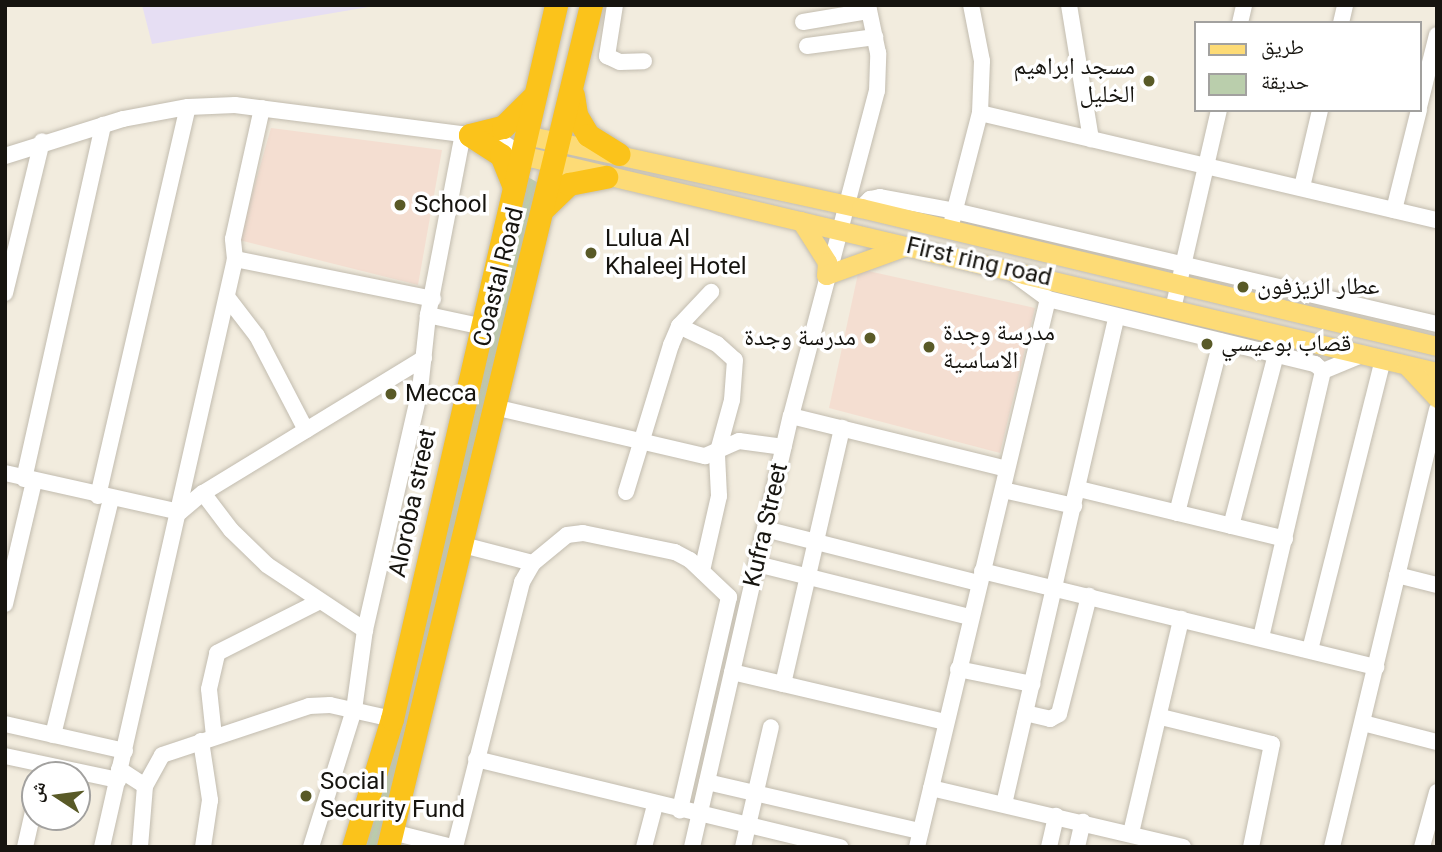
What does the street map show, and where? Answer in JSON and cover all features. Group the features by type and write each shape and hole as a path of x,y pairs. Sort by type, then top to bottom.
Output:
{"highway":[{"name":"Aloroba street","path":"353,847 393,719 479,326 515,190 556,5"},
{"name":"Coastal Road","path":"390,840 460,544 573,91 591,5"},
{"path":"573,91 581,125 597,144 619,154"},
{"path":"466,134 512,121 534,95"},
{"path":"466,134 501,155 515,190"},
{"path":"542,211 569,184 606,177"}],"main road":[{"name":"First ring road","path":"523,145 557,153 619,154 852,207 952,221 1178,285 1437,346"},
{"name":"First ring road","path":"557,153 606,177 907,245 1437,372"},
{"path":"802,221 827,262 826,275 907,245"},
{"path":"1403,364 1437,398"}],"street":[{"path":"615,5 607,56 620,62 644,61"},
{"path":"971,5 982,61 980,113 952,221 1183,264 1437,324"},
{"path":"1069,5 1091,139"},
{"path":"803,23 869,8"},
{"name":"Kufra Street","path":"692,847 790,416 839,230 852,207 877,91 875,37 869,8"},
{"path":"852,14 857,40"},
{"path":"1421,101 1437,35"},
{"path":"807,46 875,37"},
{"path":"5,156 42,141 188,107 262,108 466,134 523,145"},
{"path":"53,735 188,107"},
{"path":"102,847 227,297 235,258 233,239 262,108"},
{"path":"1173,309 1219,112"},
{"path":"1302,187 1320,112"},
{"path":"1394,210 1418,112"},
{"path":"980,113 1206,163 1437,220"},
{"path":"5,604 103,125"},
{"path":"311,847 354,710 365,630 424,358 428,315 466,134"},
{"path":"5,293 42,141"},
{"path":"235,258 433,299"},
{"path":"1008,269 1048,299 1315,364 1323,371"},
{"path":"626,492 680,326 711,292"},
{"path":"227,297 257,336 306,430"},
{"path":"707,782 919,839 1048,299"},
{"path":"428,315 479,326"},
{"path":"1004,804 1079,489 1116,317"},
{"path":"680,326 717,344 735,360 732,400 717,454 719,496 702,571"},
{"path":"1177,513 1221,342"},
{"path":"1231,526 1276,355"},
{"path":"1310,650 1373,357 1323,371"},
{"path":"180,512 203,493 424,358"},
{"path":"1261,638 1323,371"},
{"path":"494,407 640,444 717,454 739,441 784,447"},
{"path":"1332,847 1437,410"},
{"path":"790,416 1007,469"},
{"path":"783,684 842,428"},
{"path":"5,473 180,512"},
{"path":"1079,489 1284,539"},
{"path":"1003,490 1074,506"},
{"path":"203,493 231,530 267,565 318,602 365,630"},
{"path":"765,529 980,577 1089,596 1376,667"},
{"path":"390,840 454,847 511,617 533,563 567,535 583,533 675,552 702,571 729,597 748,603"},
{"path":"460,544 533,563"},
{"path":"757,564 970,617"},
{"path":"1397,575 1437,584"},
{"path":"1026,713 1050,719 1059,714 1089,596"},
{"path":"680,810 729,597"},
{"path":"203,847 210,800 207,738 209,689 217,653 318,602"},
{"path":"1131,833 1161,718 1181,619"},
{"path":"958,669 1032,684"},
{"path":"732,672 945,722"},
{"path":"141,847 145,786 162,755 309,706 354,710 393,719"},
{"path":"1161,718 1272,744 1251,847"},
{"path":"1363,723 1437,742"},
{"path":"5,724 125,751"},
{"path":"743,847 771,727"},
{"path":"476,759 655,806 841,847"},
{"path":"91,773 119,775 145,786"},
{"path":"931,788 1183,847"},
{"path":"1422,847 1433,816 1437,792"},
{"path":"644,847 655,806"},
{"path":"1049,847 1056,816"},
{"path":"1077,847 1083,822"}],"shaded area":[{"path":"142,5 380,5 152,44"},
{"path":"271,128 442,150 418,285 239,240"},
{"path":"859,269 1035,308 1000,453 829,408"}],"green space":[{"path":"528,177 540,184 382,847 366,847"}],"place":[{"name":"مسجد ابراهيم الخليل","path":"1149,81"},
{"name":"School","path":"400,205"},
{"name":"Lulua Al Khaleej Hotel","path":"591,253"},
{"name":"عطار الزيزفون","path":"1243,287"},
{"name":"مدرسة وجدة","path":"870,338"},
{"name":"قصاب بوعيسي","path":"1207,344"},
{"name":"مدرسة وجدة الاساسية","path":"929,347"},
{"name":"Mecca","path":"391,394"},
{"name":"Social Security Fund","path":"306,796"}]}
